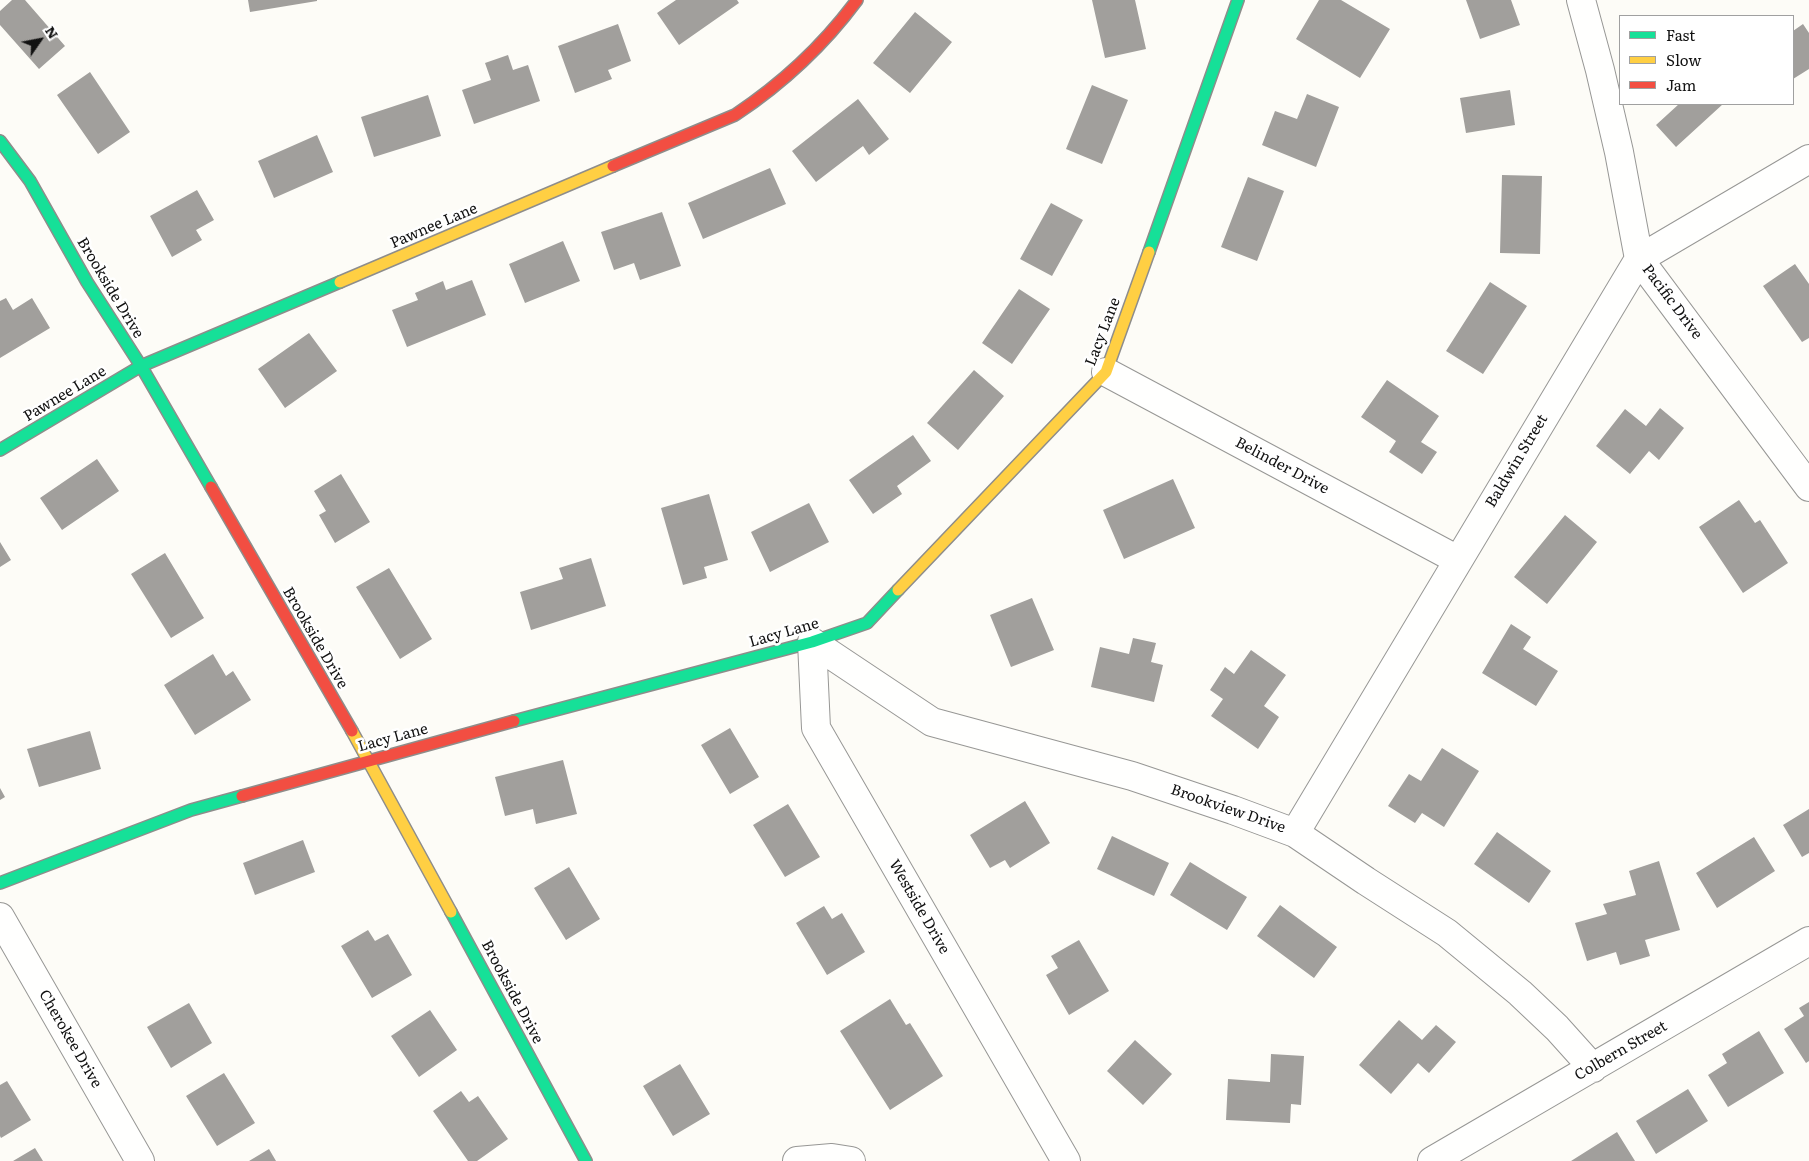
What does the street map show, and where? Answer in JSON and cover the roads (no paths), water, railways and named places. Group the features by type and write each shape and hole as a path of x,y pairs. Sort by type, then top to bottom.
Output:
{"street":[{"name":"Pawnee Lane","path":"0,450 141,366 735,115 759,99 802,64 841,23 857,0"},
{"name":"Lacy Lane","path":"0,884 192,810 369,760 812,642 867,623 1106,372 1238,0"},
{"name":"Pacific Drive","path":"1581,0 1619,152 1640,259 1809,487"},
{"name":"Brookside Drive","path":"0,141 30,182 88,282 141,366 369,760 586,1161"},
{"name":"Baldwin Street","path":"1295,833 1640,259 1809,158"},
{"name":"Belinder Drive","path":"1106,372 1458,560"},
{"name":"Brookview Drive","path":"812,642 932,722 1132,776 1295,833 1447,932 1520,993 1593,1068"},
{"name":"Westside Drive","path":"812,642 816,728 1066,1161"},
{"name":"Cherokee Drive","path":"0,917 140,1161"},
{"name":"Colbern Street","path":"1432,1161 1809,941"},
{"path":"797,1161 832,1158 851,1161"}]}
